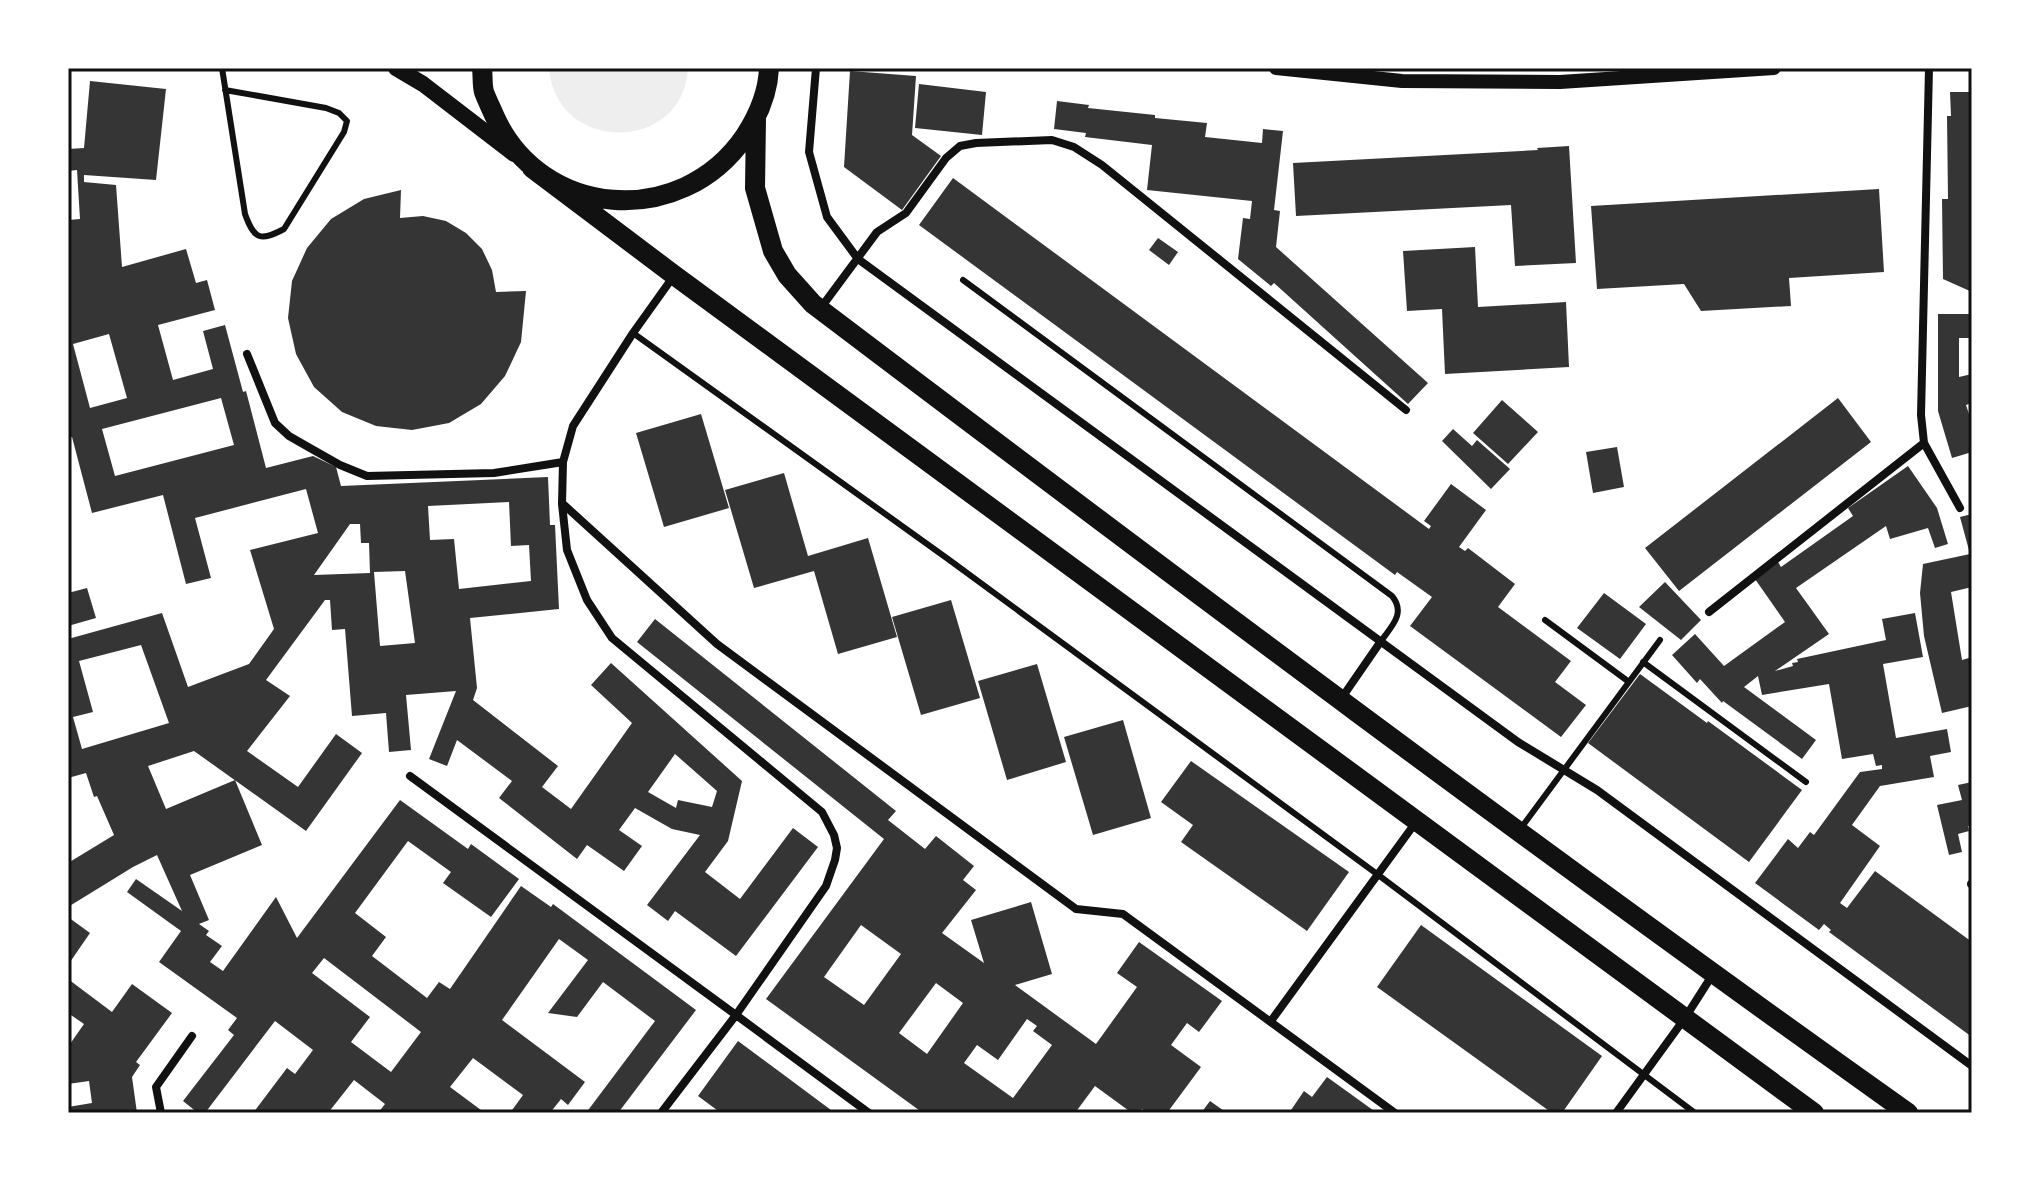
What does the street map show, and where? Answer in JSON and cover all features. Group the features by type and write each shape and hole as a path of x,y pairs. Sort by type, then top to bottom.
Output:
{"main road":[{"path":"396,68 423,84 674,275 1814,1113"},
{"path":"482,68 484,92 502,134 532,168 570,191 613,201 656,198 697,182 732,155 756,119 768,82 769,68"},
{"path":"756,119 755,188 773,251 787,275 813,304 1340,700 1908,1113"}],"street":[{"path":"816,68 809,152 827,217 858,259 1518,742 1597,790 1972,1066"},
{"path":"1276,68 1418,81 1560,82 1774,68"},
{"path":"1929,68 1921,415 1924,443 1960,508"},
{"path":"820,310 877,232 906,213 946,158 960,146 1052,140 1074,147 1102,165 1406,410"},
{"path":"661,1113 736,1015 826,886 837,848 822,812 612,638 587,600 567,550 562,504 563,462 573,426 674,275"},
{"path":"247,354 275,423 289,436 340,465 367,476 494,473 563,462"},
{"path":"1709,612 1924,443"},
{"path":"562,504 717,644 1076,909 1123,914 1395,1113"},
{"path":"1340,700 1381,641"},
{"path":"410,776 869,1113"},
{"path":"1271,1021 1416,821"},
{"path":"1616,1113 1713,974"},
{"path":"161,1113 156,1087 192,1036"}],"lane":[{"path":"222,68 225,90 245,214 251,232 260,237 269,237 284,229 344,132 347,121 339,113 326,108 225,90"},
{"path":"963,280 1392,596 1398,603 1399,613 1381,641"},
{"path":"633,333 936,549 1695,1113"},
{"path":"1545,620 1629,682"},
{"path":"1519,831 1660,640"},
{"path":"1643,662 1806,782"}],"shaded area":[{"path":"549,68 688,68 681,96 666,116 644,128 620,132 595,129 573,117 557,96"}],"building":[{"path":"850,71 916,76 912,135 941,156 902,210 844,167"},
{"path":"90,81 166,89 156,180 84,175 84,182 116,185 122,267 186,249 196,283 207,280 215,310 158,325 173,380 213,369 203,331 225,325 266,468 313,456 336,467 341,486 548,477 550,525 555,525 559,609 470,618 477,688 473,700 558,766 542,787 571,809 632,723 591,685 611,663 742,781 728,841 705,872 740,899 793,828 818,847 736,956 675,911 668,921 647,905 700,835 672,829 635,808 619,830 642,846 624,871 587,845 577,859 499,798 512,781 457,740 447,766 429,759 456,691 406,695 411,750 389,752 386,713 352,716 345,629 332,630 330,600 325,600 266,680 290,696 247,751 298,787 336,734 362,753 306,831 235,780 262,845 190,875 209,920 199,924 209,931 206,935 222,946 210,962 223,971 276,897 297,938 400,800 468,849 471,844 519,879 491,917 443,883 451,872 408,841 355,913 386,937 372,956 427,998 439,982 450,989 521,886 551,907 553,904 696,1010 618,1113 586,1113 655,1021 603,982 577,1017 548,1013 588,960 559,939 502,1020 585,1082 568,1105 561,1099 550,1113 510,1113 523,1095 473,1058 450,1087 485,1113 378,1113 385,1104 354,1080 328,1113 253,1113 287,1068 295,1074 313,1050 275,1021 205,1113 198,1113 183,1101 234,1035 228,1030 237,1018 159,962 181,931 127,892 136,879 182,911 157,855 68,907 68,863 114,835 97,796 94,797 86,773 68,778 68,639 162,613 188,687 249,664 274,629 250,550 318,533 306,489 195,518 211,578 186,584 163,495 92,513 72,437 68,438 68,220 80,219 77,170 68,171 68,149 84,148","holes":["109,334 127,398 90,408 73,344","221,398 234,445 115,476 102,429","509,502 511,546 529,545 531,581 459,589 454,539 430,540 428,506","350,524 360,524 361,543 369,543 370,573 314,575","405,571 415,643 380,646 374,572","141,645 169,723 82,749 73,717 93,712 79,661","194,751 235,780 166,809 148,766","675,754 717,791 712,807 678,800 676,808 648,792","324,958 421,1032 391,1072 351,1042 370,1017 312,973"]},
{"path":"919,84 986,92 982,135 915,128"},
{"path":"1950,92 1972,92 1972,292 1943,279 1942,199 1948,199 1947,116 1951,116"},
{"path":"1057,101 1089,105 1088,108 1155,115 1155,118 1207,123 1205,137 1262,143 1263,129 1283,131 1274,210 1280,211 1276,247 1428,383 1408,404 1274,283 1271,286 1238,259 1243,218 1250,219 1252,201 1147,190 1152,145 1085,137 1086,133 1054,129"},
{"path":"1569,146 1576,263 1515,266 1511,205 1296,216 1293,163"},
{"path":"953,178 1429,529 1431,526 1424,521 1451,484 1486,510 1459,547 1465,551 1468,548 1515,584 1498,607 1571,661 1555,682 1586,705 1561,737 1410,626 1432,597 1397,572 1395,575 919,225"},
{"path":"1879,189 1884,272 1789,278 1791,306 1701,311 1684,284 1597,289 1591,206"},
{"path":"401,190 400,218 423,216 446,221 466,233 482,249 492,270 496,292 526,291 521,342 505,376 481,404 449,423 412,430 376,426 342,412 314,387 296,354 288,318 292,281 307,248 331,219 364,199"},
{"path":"1158,238 1178,252 1169,265 1149,250"},
{"path":"1475,247 1478,307 1566,302 1569,367 1445,374 1442,309 1407,311 1403,251"},
{"path":"1938,314 1972,314 1972,338 1959,338 1959,377 1972,374 1972,403 1966,405 1972,423 1972,452 1952,458 1938,411"},
{"path":"1838,398 1871,442 1679,591 1645,548"},
{"path":"1502,400 1538,432 1508,464 1473,433"},
{"path":"701,414 729,508 664,527 636,433"},
{"path":"1453,429 1472,446 1477,440 1510,469 1491,489 1442,441"},
{"path":"1617,447 1624,487 1593,493 1586,452"},
{"path":"1908,466 1937,508 1948,544 1935,548 1928,528 1890,539 1886,526 1796,588 1829,634 1775,671 1793,666 1797,659 1886,640 1882,619 1915,613 1923,657 1883,664 1896,738 1947,729 1951,752 1930,756 1934,777 1880,786 1852,825 1880,846 1840,903 1847,908 1875,871 1972,942 1972,1037 1829,932 1831,930 1824,924 1819,930 1755,883 1788,839 1798,848 1810,832 1814,835 1860,772 1882,769 1882,765 1876,766 1873,754 1842,759 1829,684 1762,695 1758,676 1744,687 1816,740 1802,759 1722,703 1700,679 1697,683 1672,655 1695,634 1724,666 1785,622 1755,579 1778,562 1781,567 1853,516 1848,508"},
{"path":"784,473 808,556 868,538 897,637 838,654 814,571 754,588 725,490"},
{"path":"1972,514 1972,587 1951,592 1962,660 1972,657 1972,706 1942,713 1924,636 1920,593 1923,564 1970,554 1960,517"},
{"path":"1665,582 1701,620 1681,640 1639,607"},
{"path":"87,588 96,618 68,626 68,593"},
{"path":"1604,593 1646,624 1620,659 1577,628"},
{"path":"951,600 980,698 921,715 892,617"},
{"path":"655,619 896,811 888,820 925,849 936,836 974,866 963,880 976,890 942,933 984,963 971,920 1031,902 1052,974 1015,985 1096,1044 1137,987 1117,973 1139,942 1222,1001 1199,1032 1187,1023 1171,1045 1201,1067 1167,1113 1147,1113 1142,1109 1139,1113 1132,1113 1095,1086 1075,1113 923,1113 766,999 884,839 637,642","holes":["861,925 901,954 864,1005 824,977","936,983 963,1003 927,1054 899,1033","1027,1019 1037,1026 1033,1031 1052,1045 1013,1098 964,1063 977,1045 998,1060"]},
{"path":"1037,664 1066,762 1007,780 978,681"},
{"path":"1640,674 1802,790 1749,862 1588,743"},
{"path":"1123,720 1151,818 1093,835 1064,737"},
{"path":"1191,761 1349,872 1307,931 1181,842 1193,825 1161,802"},
{"path":"1972,782 1972,825 1968,826 1969,831 1958,834 1962,852 1949,855 1937,805 1962,800 1958,785"},
{"path":"68,917 90,933 68,965"},
{"path":"1421,925 1602,1056 1562,1113 1552,1113 1377,987"},
{"path":"68,979 112,1012 132,984 172,1013 136,1062 140,1065 132,1077 137,1113 68,1113 68,1107 92,1103 89,1081 68,1084 68,1043 84,1024 68,1013"},
{"path":"738,1041 835,1113 721,1113 698,1096"},
{"path":"1327,1077 1377,1113 1289,1113 1304,1091 1312,1097"},
{"path":"1210,1101 1227,1113 1201,1113"}]}
